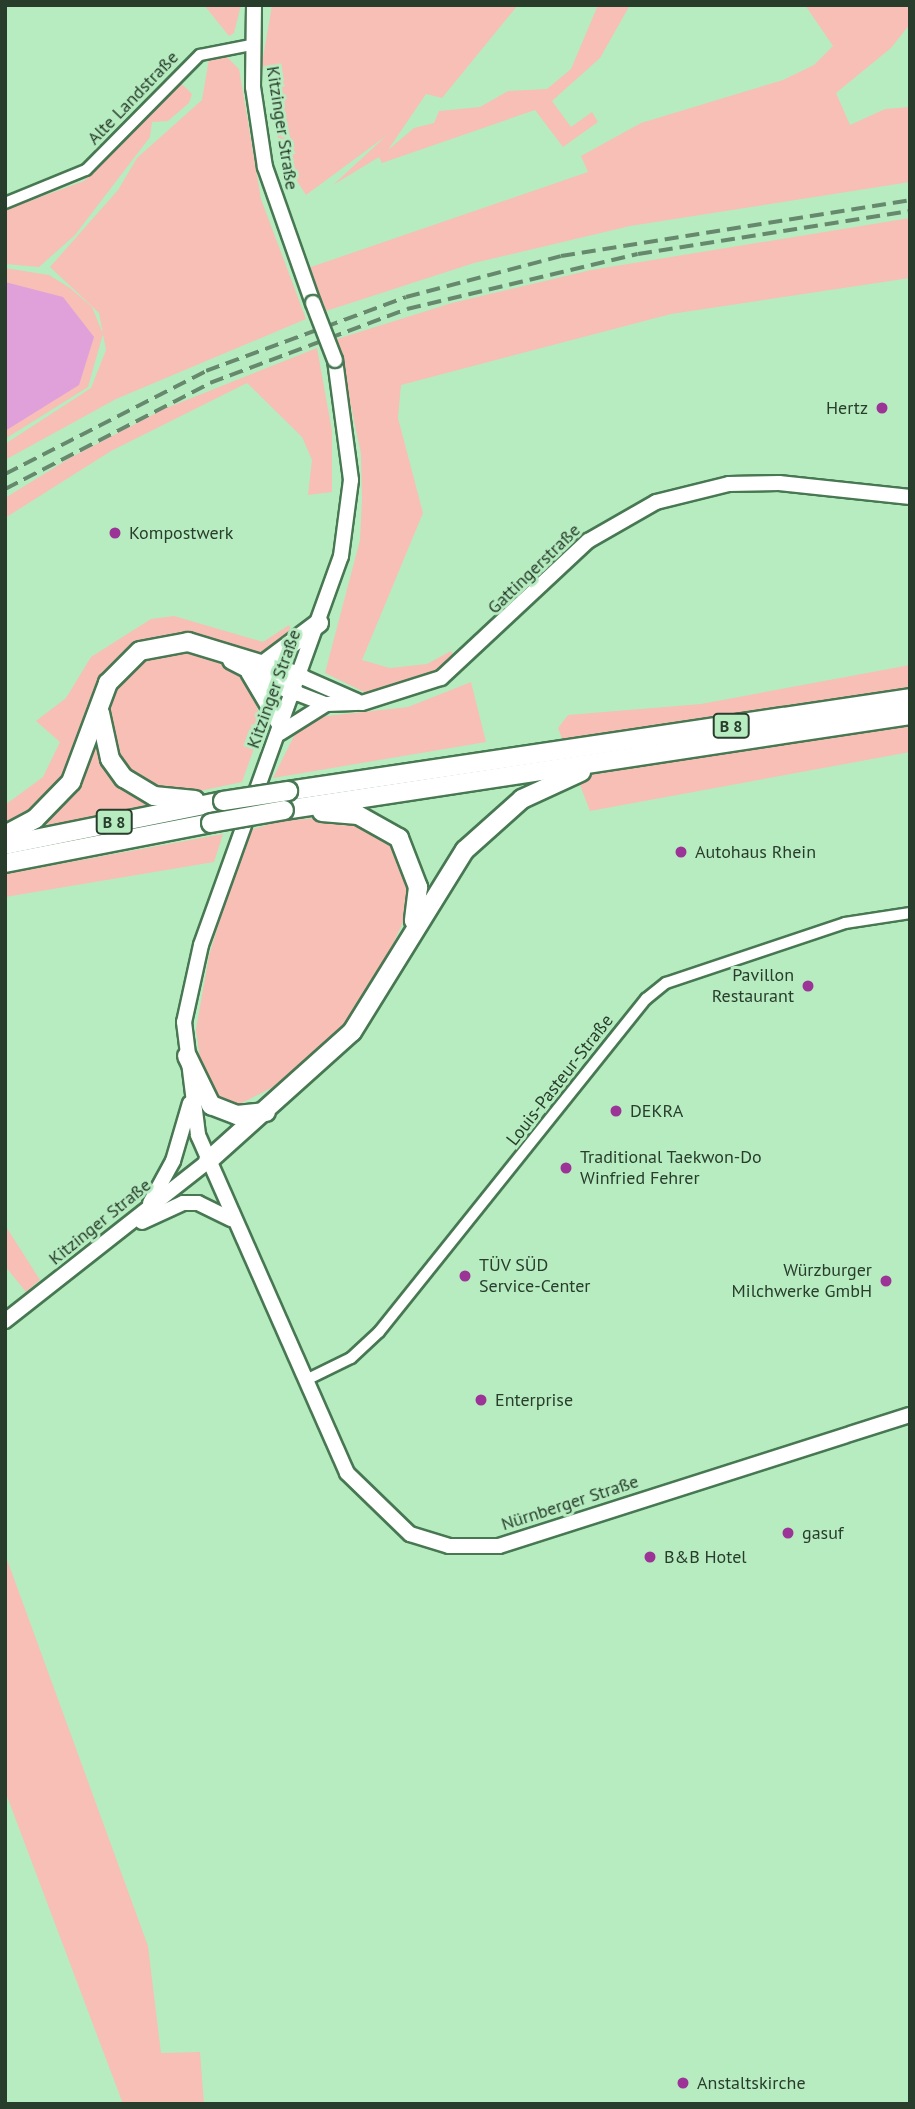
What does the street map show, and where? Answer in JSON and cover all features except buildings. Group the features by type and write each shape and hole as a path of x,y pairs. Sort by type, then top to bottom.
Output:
{"highway":[{"path":"267,663 319,623"},
{"path":"5,835 35,819 71,782 108,683 140,651 162,642 210,648 267,663 297,684"},
{"path":"210,648 247,669 297,684"},
{"path":"247,669 280,730"},
{"name":"B 8","path":"5,845 223,801 910,698"},
{"path":"100,705 103,738 124,778 154,796 223,801"},
{"name":"B 8","path":"5,863 284,810 910,715"},
{"path":"208,1161 266,1112 352,1032 465,850 495,820 566,777 625,758"},
{"path":"284,810 358,815 399,838 418,887 412,933"},
{"path":"187,1056 211,1105 237,1115 266,1112"}],"street":[{"name":"Kitzinger Straße","path":"5,1321 208,1161 191,1101 186,1000 197,956 319,623 349,512 348,431 335,360 265,167 251,46 254,5"},
{"name":"Alte Landstraße","path":"5,203 86,170 200,55 251,46"},
{"name":"Gattingerstraße","path":"297,684 327,705 362,703 441,678 588,541 656,502 698,489 766,484 910,497"},
{"path":"297,684 362,703"},
{"path":"280,730 327,705"},
{"name":"Louis-Pasteur-Straße","path":"306,1380 351,1358 379,1332 646,999 666,983 882,912 910,914"},
{"path":"145,1211 173,1161 191,1101"},
{"name":"Nürnberger Straße","path":"208,1161 231,1219 347,1473 389,1520 423,1538 476,1548 530,1538 910,1415"},
{"path":"112,1237 183,1203 198,1203 231,1219"}],"shaded area":[{"path":"204,5 241,5 234,33 229,36"},
{"path":"272,5 518,5 442,98 426,94 388,150 414,128 434,123 439,111 480,107 508,91 547,89 571,69 598,5 630,5 600,58 552,101 571,127 592,112 598,122 563,147 535,110 382,163 379,157 333,185 386,136 306,195 279,153 274,96 262,64"},
{"path":"805,5 910,5 910,24 891,48 836,93 850,125 885,109 910,107 910,182 630,226 474,263 326,311 305,269 588,172 581,156 641,123 783,80 814,65 833,46"},
{"path":"226,56 239,69 261,199 306,319 116,399 5,460 5,444 91,388 106,350 99,313 50,267 118,190 137,158 202,100 209,59"},
{"path":"179,81 192,94 189,103 168,121 152,122 150,137 75,235 39,267 5,264 5,210 84,181"},
{"path":"910,218 910,278 671,314 401,385 398,418 423,513 362,660 390,668 427,664 451,651 459,663 389,692 364,692 325,673 360,540 362,498 361,454 337,339 452,303 591,270"},
{"path":"5,268 49,275 70,288 92,307 103,334 88,387 5,439"},
{"path":"5,282 63,297 94,337 79,385 5,431"},
{"path":"317,348 332,431 332,492 308,495 312,460 302,437 247,383 111,451 5,518 5,498 70,458 164,409"},
{"path":"174,616 263,642 289,625 292,633 265,656 189,636 138,645 108,672 56,798 5,832 5,805 43,777 60,742 36,721 66,698 91,657 151,619"},
{"path":"191,648 249,679 262,726 242,782 195,792 149,788 119,763 107,710 115,685 145,656"},
{"path":"910,665 910,752 590,811 558,728 568,715 701,704"},
{"path":"471,682 486,742 273,778 298,728 318,717 408,707"},
{"path":"98,721 108,759 174,805 33,827 58,805"},
{"path":"340,816 392,836 411,873 405,918 375,983 343,1028 285,1081 232,1108 204,1089 196,1029 209,956 246,831 281,821"},
{"path":"223,834 214,862 5,897 5,874"},
{"path":"5,1225 40,1280 26,1292 5,1266"},
{"path":"5,1554 148,1946 161,2053 200,2052 204,2104 123,2104 5,1791"}],"railway":[{"path":"5,474 206,371 406,297 561,256 910,200"},
{"path":"5,489 210,383 407,309 638,254 910,211"}],"place":[{"name":"Hertz","path":"882,408"},
{"name":"Kompostwerk","path":"115,533"},
{"name":"Autohaus Rhein","path":"681,852"},
{"name":"Pavillon Restaurant","path":"808,986"},
{"name":"DEKRA","path":"616,1111"},
{"name":"Traditional Taekwon-Do Winfried Fehrer","path":"566,1168"},
{"name":"TÜV SÜD Service-Center","path":"465,1276"},
{"name":"Würzburger Milchwerke GmbH","path":"886,1281"},
{"name":"Enterprise","path":"481,1400"},
{"name":"gasuf","path":"788,1533"},
{"name":"B&B Hotel","path":"650,1557"},
{"name":"Anstaltskirche","path":"683,2083"}]}
